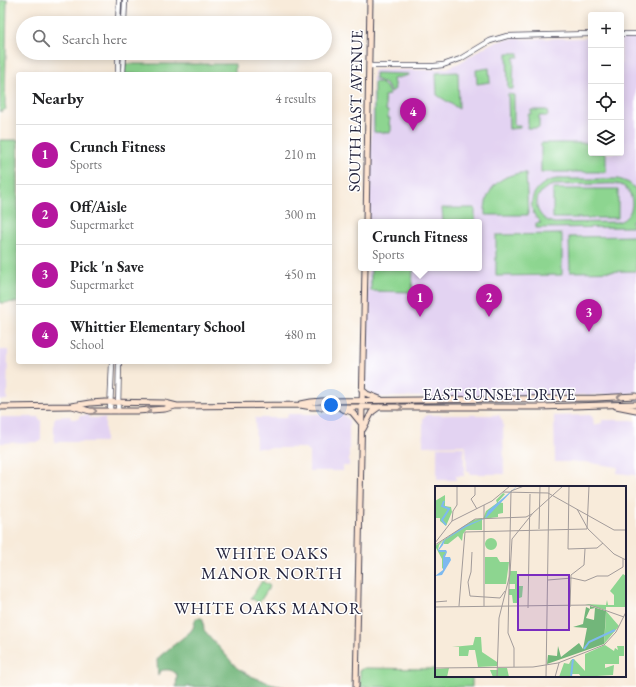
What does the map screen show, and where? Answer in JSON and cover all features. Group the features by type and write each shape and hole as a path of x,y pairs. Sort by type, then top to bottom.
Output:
{"main road":[{"name":"SOUTH EAST AVENUE","path":"366,219 370,0"},
{"path":"356,687 365,271"},
{"path":"362,390 374,397 385,400"},
{"name":"EAST SUNSET DRIVE","path":"300,405 311,402 362,400 604,398 636,396"},
{"path":"0,407 72,406 111,402 165,403 177,406"},
{"name":"EAST SUNSET DRIVE","path":"331,407 569,407 636,404"},
{"path":"72,406 90,411 118,411 165,409 177,406 300,405 345,409 350,411 361,423"},
{"path":"611,405 636,410"},
{"path":"361,432 372,412 379,407"}],"street":[{"path":"118,16 119,0"},
{"path":"124,16 125,0"},
{"path":"369,66 443,65 462,58 490,41 507,36 588,34"},
{"path":"624,34 636,34"},
{"path":"118,60 118,72"},
{"path":"124,60 124,72"},
{"path":"110,411 112,364"},
{"path":"118,411 119,364"}],"shaded area":[{"path":"624,37 636,37 636,393 602,395 377,397 367,391 366,388 368,271 482,271 482,219 369,219 373,71 447,68 459,63 490,44 507,39 588,38 588,156 624,156"},
{"path":"0,350 8,350 7,400 0,400"},
{"path":"288,414 343,414 349,420 349,466 343,466 343,471 309,471 309,451 306,450 306,448 256,448 255,418 287,418"},
{"path":"89,415 89,418 105,418 105,442 54,442 54,420 56,417 70,416 71,419 79,419 79,416"},
{"path":"428,415 499,415 503,422 504,474 470,474 470,471 467,471 465,445 423,446 423,418"},
{"path":"590,415 593,418 594,425 602,423 602,420 636,421 636,475 617,473 618,467 584,462 555,462 554,416"},
{"path":"0,417 38,417 41,421 40,442 0,443"},
{"path":"437,447 464,447 464,476 456,476 456,480 437,480"}],"green space":[{"path":"0,0 7,0 6,109 0,112"},
{"path":"507,53 519,53 519,57 514,57 513,89 508,89"},
{"path":"124,64 235,64 235,72 124,72"},
{"path":"489,68 490,82 477,84 476,70"},
{"path":"458,72 459,109 437,95 436,73"},
{"path":"375,73 409,75 393,79 395,89 391,92 386,84 375,79"},
{"path":"374,82 382,84 389,92 389,95 384,96 386,110 388,111 388,118 390,118 390,133 374,132"},
{"path":"508,94 514,95 514,126 520,126 520,128 509,129"},
{"path":"531,110 547,110 548,116 539,116 539,128 527,128 528,114 531,114"},
{"path":"0,140 16,140 16,302 0,303"},
{"path":"541,143 588,143 588,156 606,156 606,172 541,172"},
{"path":"526,173 528,215 485,215 487,199 494,186 505,178"},
{"path":"557,179 619,179 629,183 636,189 636,217 632,222 632,227 536,228 536,223 541,223 535,216 532,209 533,196 542,185","holes":["554,185 621,185 626,188 629,193 632,204 631,210 624,219 618,222 554,223 546,220 541,215 537,204 541,192"]},
{"path":"553,189 618,189 618,218 553,218"},
{"path":"442,208 475,208 475,219 443,219"},
{"path":"562,234 562,275 496,276 496,235"},
{"path":"636,236 636,271 570,272 569,237"},
{"path":"371,271 413,271 412,292 371,291"},
{"path":"262,581 270,586 259,603 251,598"},
{"path":"196,618 203,619 204,630 237,668 251,676 274,685 285,687 176,687 177,675 174,672 167,670 160,671 158,676 157,660 190,632"},
{"path":"365,668 435,669 435,677 472,677 472,687 360,687 360,670"}],"place":[{"name":"Whittier Elementary School","path":"413,131"},
{"name":"Crunch Fitness","path":"420,317"},
{"name":"Off/Aisle","path":"489,317"},
{"name":"Pick 'n Save","path":"589,332"}],"district":[{"name":"WHITE OAKS MANOR NORTH","path":"272,563"},
{"name":"WHITE OAKS MANOR","path":"268,608"}]}
